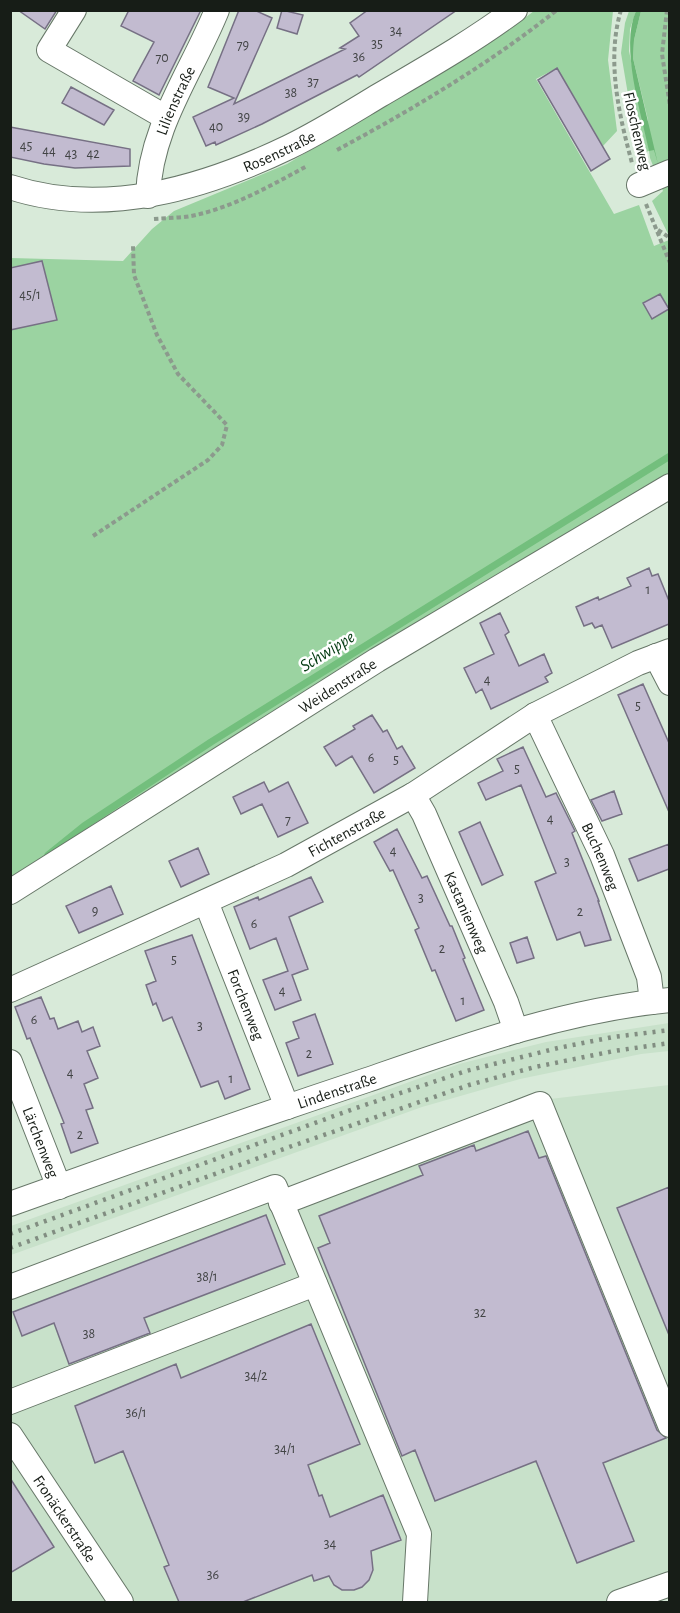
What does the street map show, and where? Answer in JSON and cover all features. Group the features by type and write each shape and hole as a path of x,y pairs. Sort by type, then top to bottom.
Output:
{"street":[{"path":"74,10 49,50 165,117"},
{"name":"Lilienstraße","path":"148,196 157,139 165,117 186,78 217,10"},
{"name":"Rosenstraße","path":"10,187 45,195 84,199 117,199 179,190 199,183 290,147 455,51 515,10"},
{"path":"639,185 669,172"},
{"name":"Weidenstraße","path":"10,892 377,660 669,486"},
{"path":"663,653 669,683"},
{"name":"Fichtenstraße","path":"10,990 286,865 413,795 536,715 663,653"},
{"name":"Buchenweg","path":"536,715 602,855 661,1001"},
{"name":"Kastanienweg","path":"413,795 424,814 506,1002 516,1031"},
{"name":"Forchenweg","path":"206,902 287,1107"},
{"name":"Lindenstraße","path":"10,1204 489,1038 616,1007 661,1001"},
{"name":"Lärchenweg","path":"10,1062 60,1187"},
{"path":"281,1203 540,1104 646,1377 669,1425"},
{"path":"10,1287 274,1188 419,1534 415,1602"},
{"path":"10,1402 315,1284"},
{"name":"Fronäckerstraße","path":"10,1435 121,1602"},
{"path":"619,1602 669,1584"}],"path":[{"name":"Floschenweg","path":"621,10 616,27 615,80 622,127 639,185 669,263"},
{"path":"667,10 662,54 669,106"},
{"path":"657,229 669,238"},
{"path":"93,536 208,460 222,445 227,425 178,374 157,335 134,275 133,246"}],"shaded area":[{"path":"669,1023 669,1051 641,1054 520,1079 422,1107 11,1255 11,1226 459,1064 546,1042"},
{"path":"669,1085 669,1598 658,1602 11,1602 11,1298 533,1101"}],"green space":[{"path":"534,11 613,11 608,60 617,131 603,146 557,68 536,79 614,214 639,205 654,246 669,240 669,475 11,885 11,258 123,261 152,229 174,211 287,164 506,32"},
{"path":"629,11 636,11 630,29 629,51 649,149 648,120 633,58 634,40 641,11 669,11 669,236 652,201 663,191 649,151 638,154 621,53"},
{"path":"636,11 641,11 634,40 633,58 658,164 654,150 649,151 631,61 630,43"}],"building":[{"path":"18,10 57,10 45,29"},
{"path":"129,10 201,10 159,95 133,81 154,42 121,26"},
{"path":"239,10 254,10 272,18 234,104 345,49 340,48 359,36 350,23 368,10 457,10 359,77 357,75 216,145 215,142 206,146 193,117 234,98 208,87"},
{"path":"282,10 303,15 297,34 277,28"},
{"path":"557,68 610,159 591,171 538,80"},
{"path":"71,87 114,110 104,125 62,103"},
{"path":"10,127 130,149 130,166 75,168 10,157"},
{"path":"42,261 57,320 10,330 10,268"},
{"path":"660,294 669,309 652,319 643,303"},
{"path":"649,568 652,576 658,574 669,601 669,624 612,648 602,625 595,628 592,623 584,626 576,607 631,586 627,578"},
{"path":"500,613 509,632 505,635 519,666 544,654 552,673 545,677 548,682 491,709 482,689 476,693 464,668 494,654 480,623"},
{"path":"643,684 669,743 669,812 618,695"},
{"path":"372,715 383,732 387,730 397,749 402,746 415,768 374,793 352,756 336,766 324,747 355,729 353,726"},
{"path":"523,747 546,797 556,793 575,831 572,833 599,901 611,940 585,946 580,932 557,940 535,882 556,873 521,785 486,800 478,783 503,771 497,759"},
{"path":"264,782 269,792 288,782 308,823 278,837 262,804 241,814 233,797"},
{"path":"614,791 622,814 602,821 591,800"},
{"path":"480,822 503,875 482,885 459,832"},
{"path":"397,829 422,878 427,876 452,926 484,1010 456,1021 435,970 432,971 415,930 419,928 393,870 390,871 374,842"},
{"path":"669,844 669,869 638,881 629,859"},
{"path":"198,848 209,874 181,887 169,861"},
{"path":"311,877 323,902 289,917 308,969 292,975 301,1000 275,1010 263,980 288,971 276,938 250,949 234,907 258,897 259,900"},
{"path":"111,886 123,914 79,933 66,906"},
{"path":"192,935 250,1089 225,1099 218,1081 201,1087 172,1017 163,1021 156,1003 153,1005 146,985 156,981 145,951"},
{"path":"527,937 534,958 517,963 510,943"},
{"path":"41,997 50,1019 54,1018 58,1029 78,1021 82,1032 93,1027 100,1046 87,1051 98,1078 84,1084 93,1108 86,1110 98,1143 71,1153 61,1124 64,1123 15,1007"},
{"path":"315,1014 333,1064 298,1076 286,1043 299,1038 293,1022"},
{"path":"528,1131 539,1158 546,1156 657,1430 666,1438 603,1463 634,1541 577,1563 536,1461 435,1501 415,1450 402,1456 318,1248 330,1243 319,1216 423,1175 419,1166 474,1145 476,1151"},
{"path":"669,1187 669,1335 617,1208"},
{"path":"266,1215 285,1264 144,1318 150,1333 69,1364 54,1323 22,1336 13,1312"},
{"path":"311,1324 360,1444 308,1465 319,1496 322,1495 330,1517 383,1495 401,1540 371,1551 373,1570 369,1580 362,1587 354,1590 342,1590 334,1585 329,1576 314,1581 312,1575 243,1602 179,1602 164,1567 169,1565 123,1451 95,1463 75,1406 176,1364 181,1378"},
{"path":"10,1478 54,1547 10,1573"}],"waterway":[{"name":"Schwippe","path":"48,855 84,826 211,742 670,456"}],"railway":[{"path":"10,1234 356,1108 466,1071 558,1048 613,1037 670,1030"},
{"path":"10,1248 469,1085 535,1067 614,1051 670,1043"}]}
